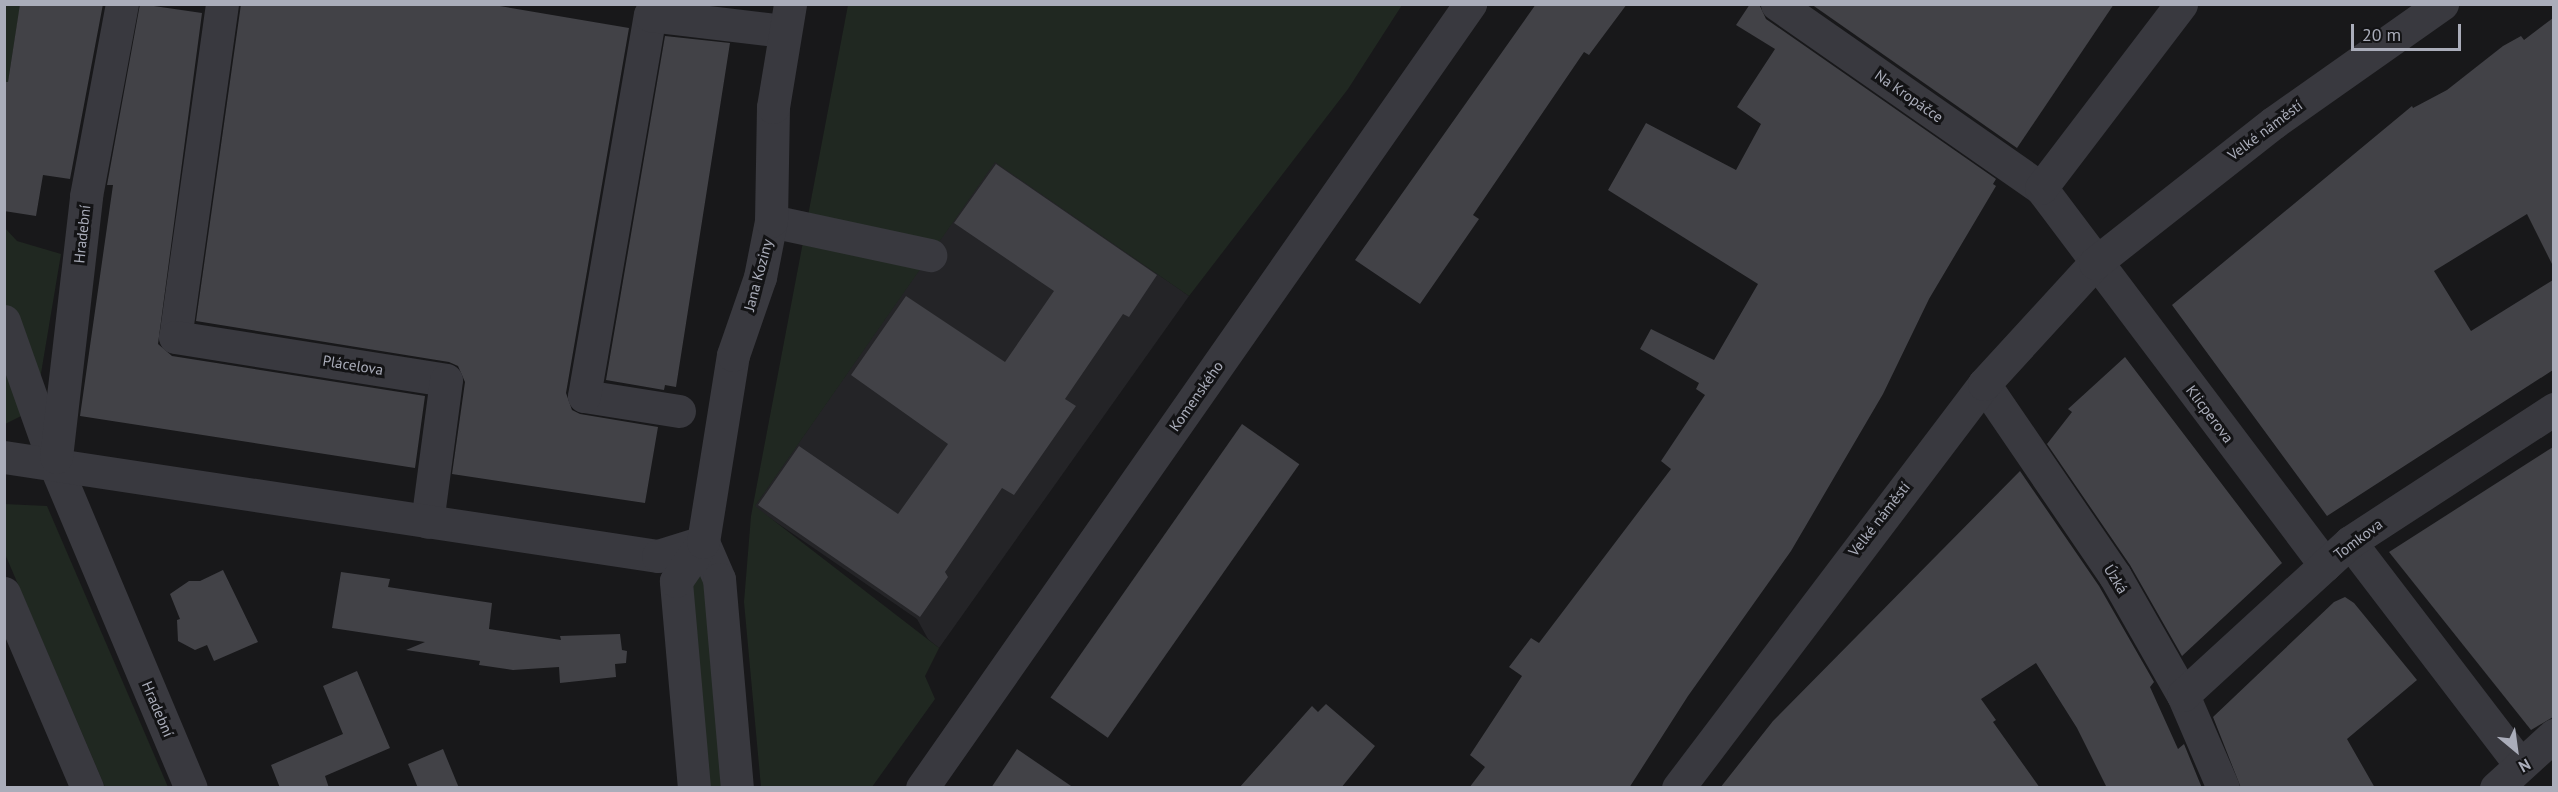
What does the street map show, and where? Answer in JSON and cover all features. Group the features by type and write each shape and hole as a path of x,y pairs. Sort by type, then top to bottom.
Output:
{"street":[{"name":"Hradební","path":"55,465 86,196 122,4"},
{"name":"Plácelova","path":"222,4 175,337 446,380 427,522"},
{"name":"Komenského","path":"922,788 1470,4"},
{"name":"Na Kropáčce","path":"1777,4 2041,188"},
{"path":"2095,263 2041,188 2181,4"},
{"name":"Velké náměstí","path":"1678,788 1984,384 2095,263 2282,117 2442,4"},
{"path":"679,411 584,396 650,15 788,18"},
{"name":"Jana Koziny","path":"694,788 676,581 703,542 734,355 760,277 771,221 773,107 788,18"},
{"path":"771,221 930,255"},
{"name":"Klicperova","path":"2095,263 2325,565"},
{"name":"Hradební","path":"4,321 55,465 191,788"},
{"name":"Úzká","path":"1984,384 2115,576 2183,695 2223,788"},
{"name":"Tomkova","path":"2183,695 2350,542 2553,409"},
{"path":"4,457 658,556 703,542 719,579 737,788"},
{"path":"2350,542 2520,764"},
{"path":"4,593 87,788"},
{"path":"2496,788 2553,735"}],"shaded area":[{"path":"5,5 20,6 8,82 5,82"},
{"path":"848,5 1402,5 1348,89 1189,296 995,162 755,506 939,648 925,676 935,699 872,787 761,787 744,602 751,516"},
{"path":"995,161 1189,296 939,648 928,639 917,619 754,507"},
{"path":"4,227 17,241 61,254 35,409 5,424"},
{"path":"4,504 47,506 168,787 105,787 5,554"},
{"path":"703,570 723,787 704,787 688,583"}],"building":[{"path":"20,4 103,4 70,179 43,175 36,216 4,211 4,82 8,82"},
{"path":"140,4 202,13 158,344 172,356 425,396 415,468 80,416 113,185 107,185"},
{"path":"241,4 488,4 629,28 566,393 572,410 580,414 658,427 645,503 452,474 465,382 458,366 449,362 196,321"},
{"path":"1536,4 1627,4 1589,55 1584,52 1473,215 1479,219 1420,304 1355,260"},
{"path":"1750,4 1759,4 1766,19 1996,179 1993,184 1996,186 1929,299 1883,394 1791,551 1688,696 1629,788 1469,788 1485,767 1470,755 1522,676 1509,667 1531,638 1539,643 1671,469 1661,461 1705,395 1696,389 1699,383 1640,349 1651,329 1714,360 1758,284 1608,190 1646,123 1736,170 1761,124 1737,107 1775,49 1736,25"},
{"path":"1811,4 2114,4 2017,148"},
{"path":"2553,18 2553,266 2527,214 2434,271 2471,331 2553,280 2553,370 2327,516 2172,305 2412,106 2413,108 2447,90 2503,46 2521,36 2524,40"},
{"path":"665,36 730,43 676,387 665,385 664,390 606,380"},
{"path":"996,164 1157,275 1129,317 1123,314 1065,399 1076,406 1014,495 1002,488 945,572 948,577 920,617 758,505 799,446 898,514 948,444 851,375 906,296 1005,362 1054,291 954,223"},
{"path":"2125,357 2282,563 2182,656 2130,565 2047,444 2072,412 2068,409"},
{"path":"1242,424 1299,464 1108,738 1050,698"},
{"path":"2553,447 2553,717 2531,730 2389,552"},
{"path":"2020,471 2099,586 2154,682 2150,687 2178,749 2184,744 2202,788 2107,788 2077,728 2036,663 1981,699 1996,720 1993,722 2040,788 1720,788 1773,721"},
{"path":"223,570 258,642 214,661 207,645 195,650 178,641 177,620 180,619 170,594 189,581 200,581"},
{"path":"341,572 390,579 388,587 492,603 489,629 561,640 560,636 620,634 622,650 627,651 626,663 615,664 616,677 560,683 559,667 513,670 479,665 480,661 406,650 425,642 332,628"},
{"path":"2345,597 2354,603 2417,680 2347,739 2375,788 2241,788 2213,717 2334,602"},
{"path":"357,671 390,748 325,776 329,788 280,788 271,765 343,734 323,686"},
{"path":"1326,704 1375,746 1341,788 1239,788 1312,706 1318,712"},
{"path":"443,749 459,788 418,788 408,764"},
{"path":"1017,749 1074,788 991,788"}]}
